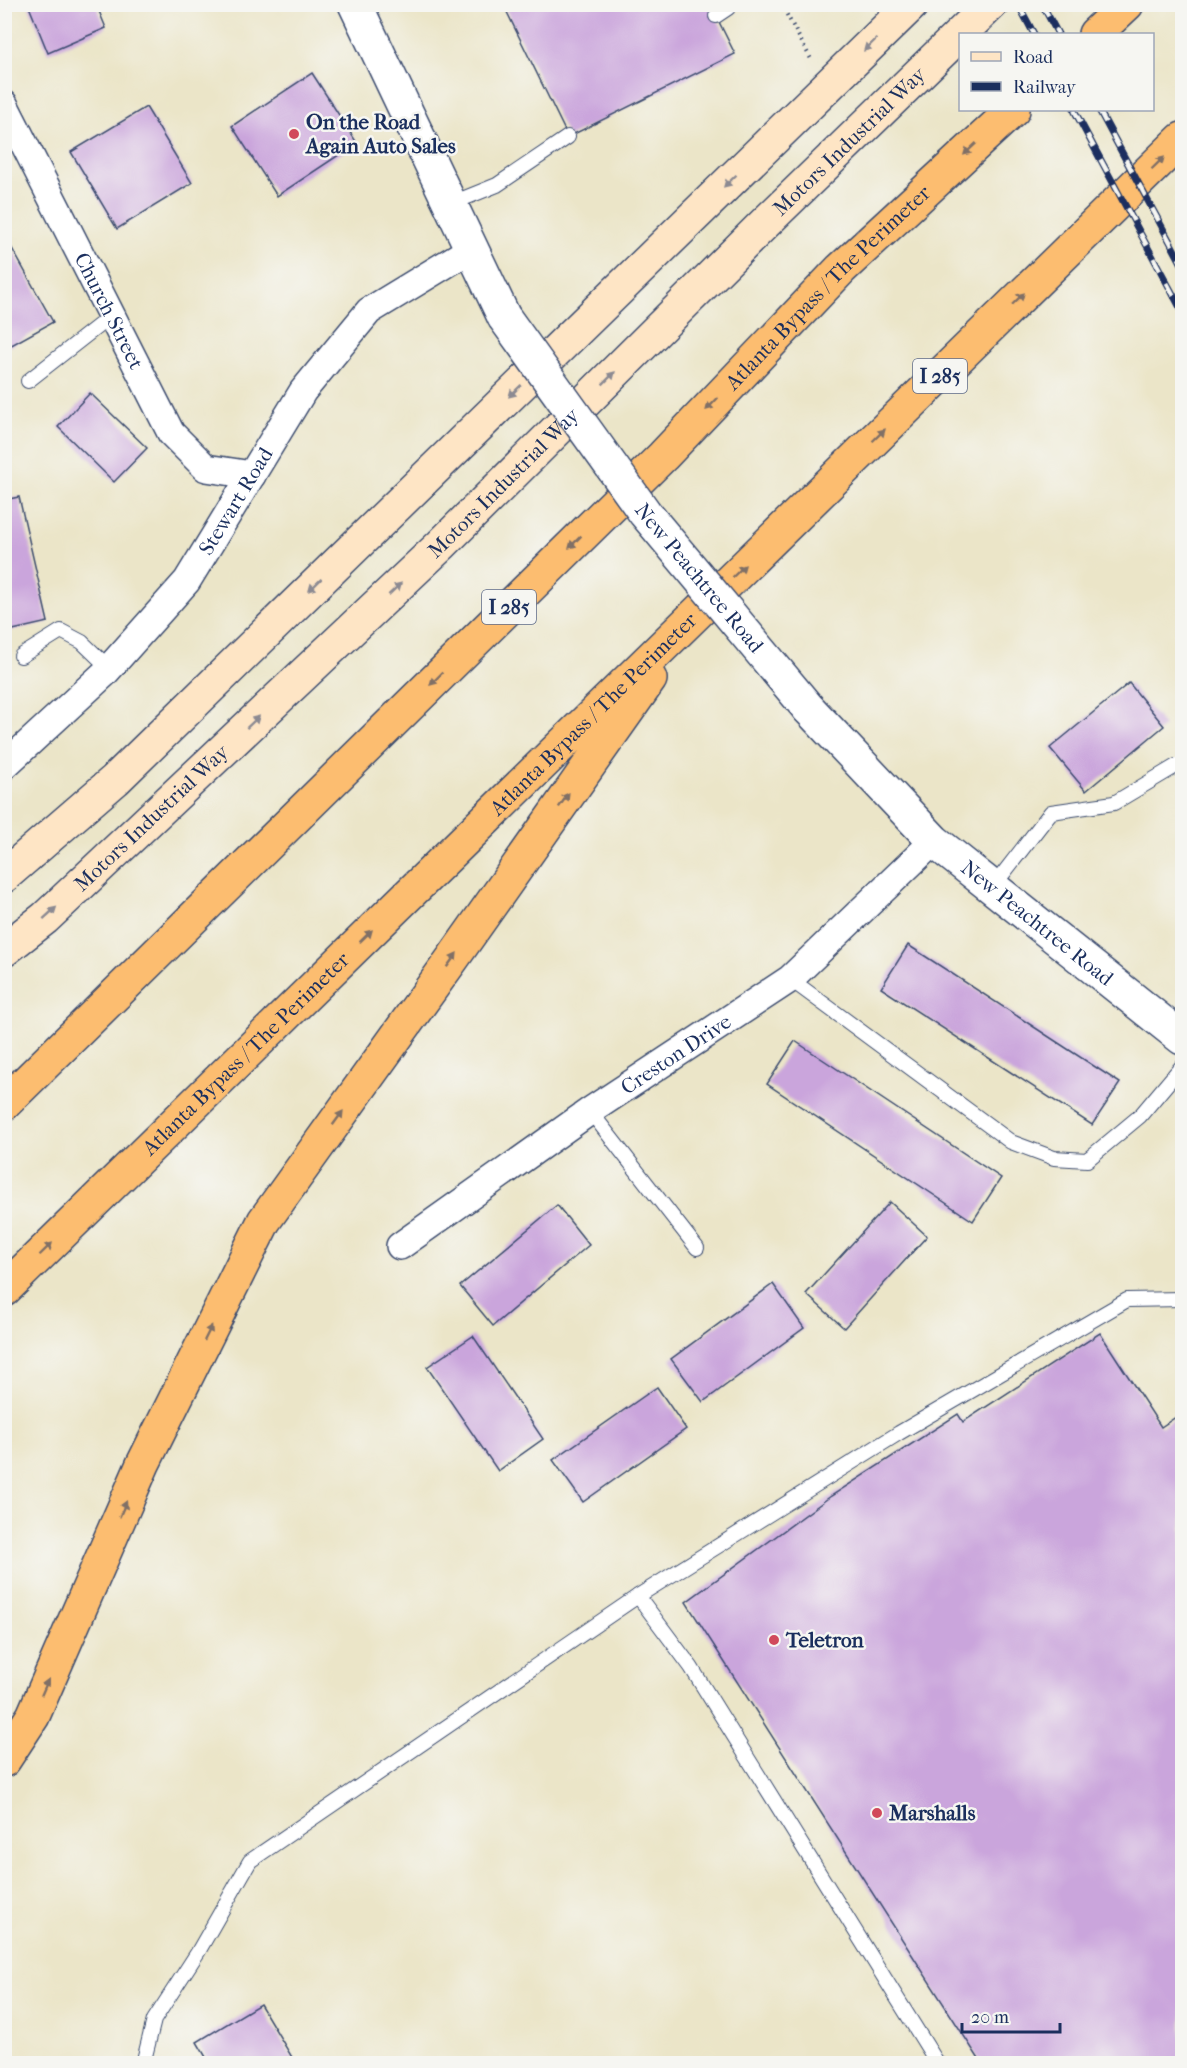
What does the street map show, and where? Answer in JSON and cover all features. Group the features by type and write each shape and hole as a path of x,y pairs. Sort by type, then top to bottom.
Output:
{"highway":[{"path":"1096,33 1127,4"},
{"name":"Atlanta Bypass / The Perimeter","path":"4,1104 663,456 841,268 1013,111"},
{"name":"Atlanta Bypass / The Perimeter","path":"4,1290 1182,139"},
{"path":"4,1773 11,1749 33,1716 143,1464 264,1221 697,612"}],"main road":[{"path":"4,876 115,780 912,4"},
{"name":"Motors Industrial Way","path":"961,33 991,4"},
{"name":"Motors Industrial Way","path":"4,951 45,918 441,545 959,35"}],"street":[{"name":"New Peachtree Road","path":"355,4 504,317 645,513 808,708 934,841 1182,1038"},
{"name":"Church Street","path":"4,104 171,434 206,468 252,475"},
{"name":"Stewart Road","path":"4,766 109,668 187,581 303,391 369,311 471,249"},
{"name":"Creston Drive","path":"400,1246 590,1111 790,979 934,841"}],"lane":[{"path":"716,16 728,9 729,4"},
{"path":"450,204 497,185 568,136"},
{"path":"28,381 111,316"},
{"path":"21,656 61,631 82,642 109,668"},
{"path":"992,888 1051,812 1114,803 1176,766"},
{"path":"790,979 1011,1143 1054,1158 1087,1160 1140,1116 1182,1066"},
{"path":"590,1111 697,1248"},
{"path":"143,2064 154,2020 198,1952 250,1861 638,1596 898,1433 1127,1300 1182,1299"},
{"path":"638,1596 690,1667 938,2064"}],"path":[{"path":"781,4 811,60"}],"building":[{"path":"28,4 96,4 106,28 48,53"},
{"path":"503,4 710,4 735,54 568,137"},
{"name":"On the Road Again Auto Sales","path":"312,73 357,143 277,196 232,126"},
{"path":"146,107 192,183 117,229 71,152"},
{"path":"4,234 53,322 8,347 4,341"},
{"path":"90,393 147,448 114,482 58,427"},
{"path":"19,497 48,622 4,632 4,500"},
{"path":"1129,683 1164,726 1086,791 1050,748"},
{"path":"908,945 1120,1083 1092,1125 881,988"},
{"path":"795,1041 1001,1178 973,1221 767,1084"},
{"path":"890,1202 927,1236 844,1328 806,1294"},
{"path":"557,1205 589,1245 493,1326 460,1286"},
{"path":"773,1284 804,1328 703,1402 671,1359"},
{"path":"1100,1333 1161,1427 1182,1413 1182,2064 982,2064 686,1602 831,1496 958,1414 963,1422"},
{"path":"473,1336 543,1439 498,1471 427,1367"},
{"path":"657,1387 686,1429 583,1502 553,1460"},
{"path":"260,2004 296,2064 210,2064 197,2042"}],"railway":[{"path":"1018,4 1033,33"},
{"path":"1042,4 1057,33"},
{"path":"1075,111 1182,311"},
{"path":"1100,111 1182,264"}],"place":[{"name":"On the Road Again Auto Sales","path":"294,134"},
{"name":"Teletron","path":"774,1640"},
{"name":"Marshalls","path":"877,1813"}]}
